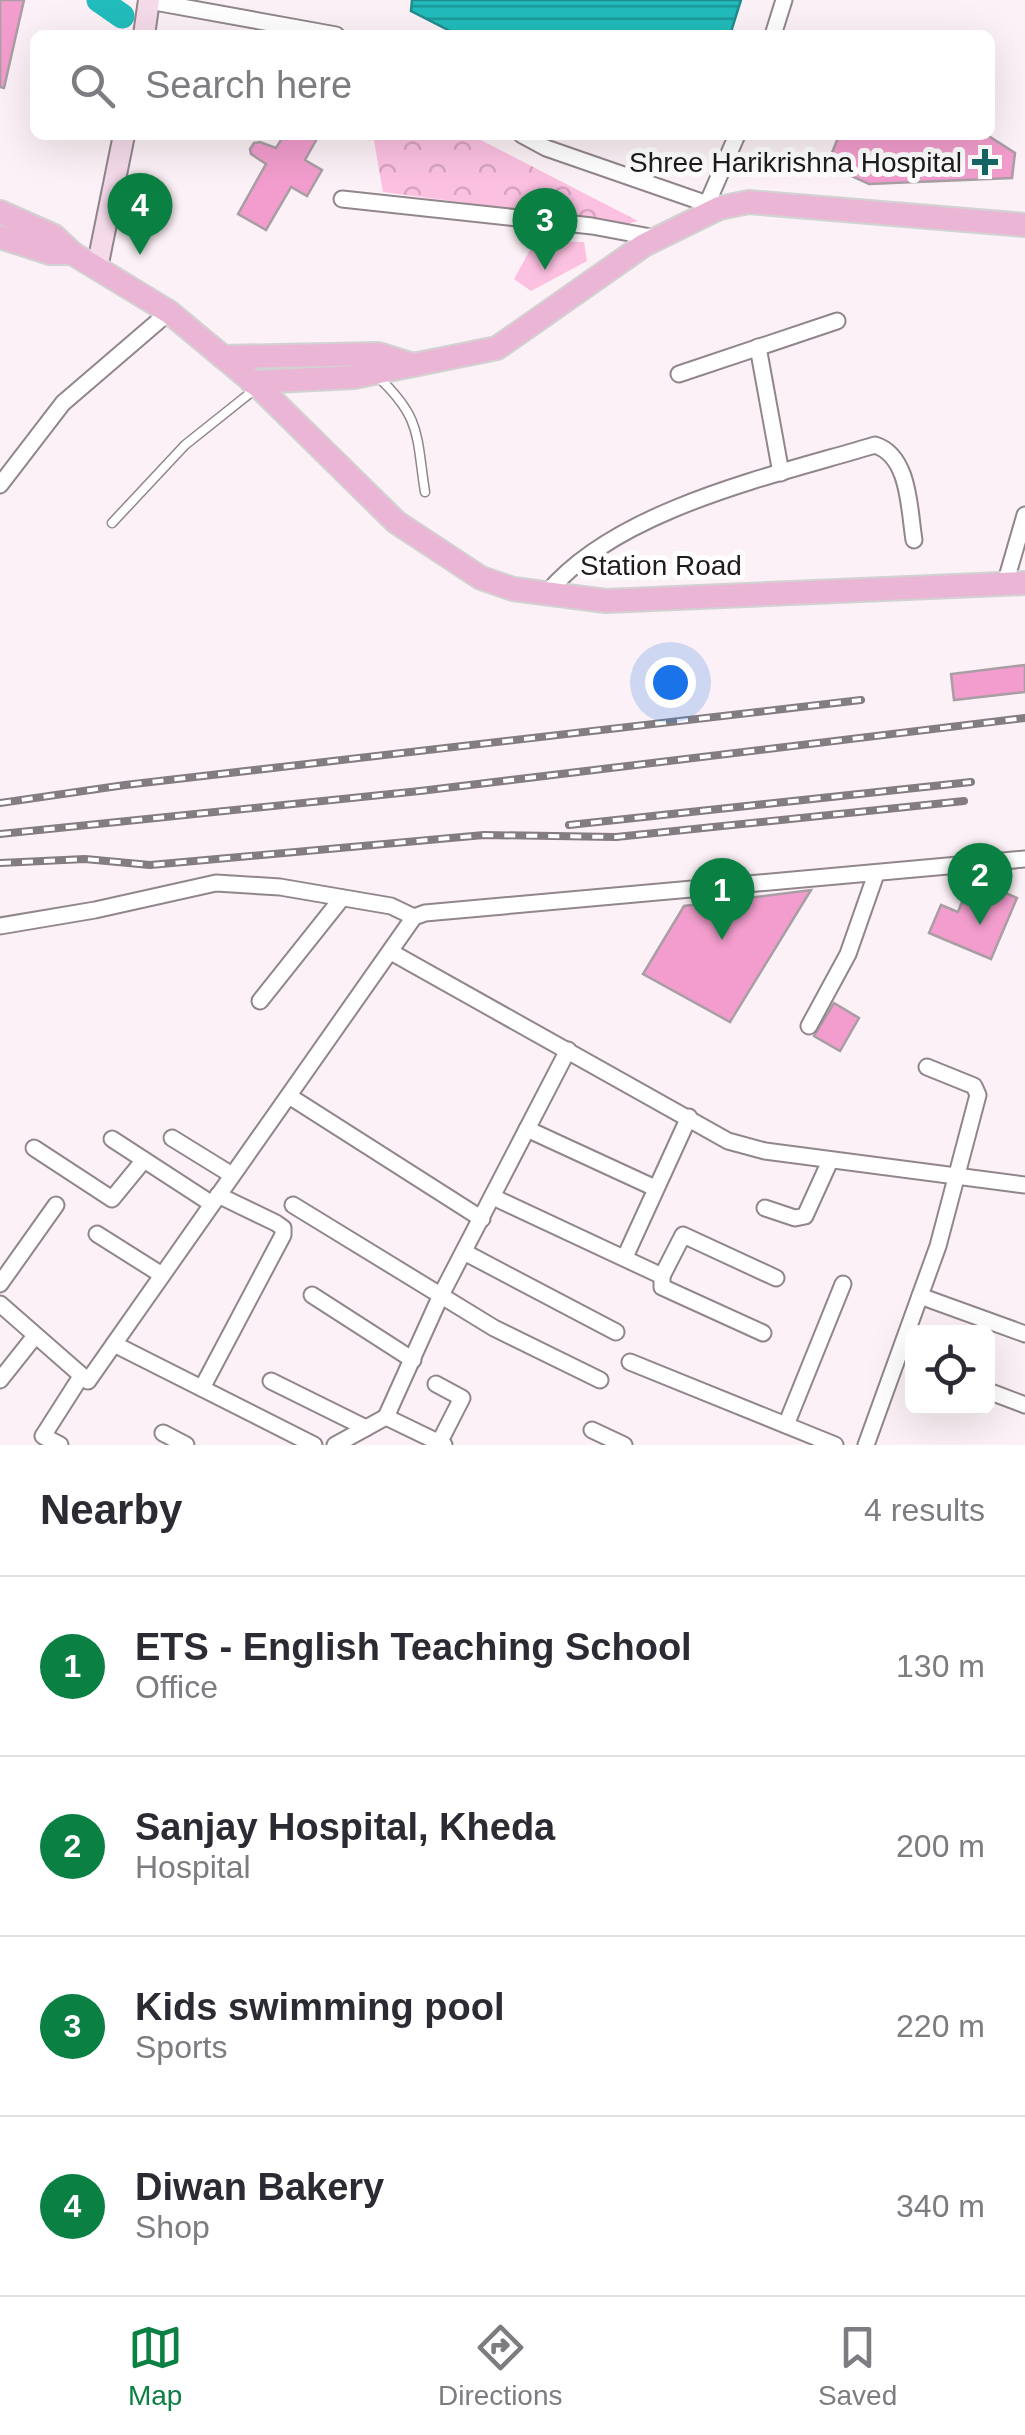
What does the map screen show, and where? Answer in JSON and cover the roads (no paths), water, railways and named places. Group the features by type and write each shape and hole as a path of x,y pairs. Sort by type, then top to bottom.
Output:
{"main road":[{"path":"145,30 149,0"},
{"path":"97,268 123,140"},
{"path":"255,384 354,377 496,348 657,238 713,206 748,202 1025,225"},
{"name":"Station Road","path":"0,212 54,236 72,253 169,312 255,384 396,522 481,578 513,589 606,601 1015,583"},
{"path":"0,236 50,254 72,253"},
{"path":"223,357 378,354 413,365"}],"street":[{"path":"149,0 309,30"},
{"path":"775,30 784,0"},
{"path":"531,140 713,206 736,140"},
{"path":"342,199 592,226 657,238"},
{"path":"0,485 63,403 169,312"},
{"path":"678,374 837,321"},
{"path":"758,348 781,473"},
{"path":"547,593 567,570 594,551 681,505 875,445 901,468 914,540"},
{"path":"1015,583 1025,515"},
{"path":"0,926 216,883 280,887 391,906 414,917 1025,859"},
{"path":"809,1026 848,954 876,874"},
{"path":"260,1001 342,898"},
{"path":"0,1304 88,1382 414,917"},
{"path":"392,952 742,1146 1025,1185"},
{"path":"335,1445 386,1417 441,1295 568,1050"},
{"path":"914,1325 978,1090 927,1068"},
{"path":"289,1096 482,1219"},
{"path":"625,1257 690,1117"},
{"path":"527,1128 655,1188"},
{"path":"112,1138 215,1200 283,1228 283,1236 202,1388"},
{"path":"172,1138 232,1175"},
{"path":"34,1148 112,1199 144,1160"},
{"path":"766,1208 794,1218 806,1216 830,1161"},
{"path":"493,1197 662,1276"},
{"path":"293,1204 499,1331 600,1380"},
{"path":"0,1284 56,1205"},
{"path":"97,1234 162,1276"},
{"path":"763,1333 662,1287 662,1276 683,1235 776,1278"},
{"path":"464,1252 616,1332"},
{"path":"786,1426 843,1284"},
{"path":"312,1294 412,1360"},
{"path":"920,1296 1025,1334"},
{"path":"0,1380 35,1336"},
{"path":"114,1344 314,1445"},
{"path":"630,1362 835,1445"},
{"path":"866,1445 905,1362"},
{"path":"60,1445 40,1440 80,1378"},
{"path":"271,1381 366,1428"},
{"path":"386,1417 442,1444 462,1398 436,1384"},
{"path":"995,1394 1025,1405"},
{"path":"363,1445 366,1428"},
{"path":"592,1430 624,1445"},
{"path":"164,1433 186,1445"}],"lane":[{"path":"374,373 403,400 414,421 424,492"},
{"path":"112,523 184,446 255,384"}],"water":[{"path":"412,0 741,0 732,30 448,30 411,11"}],"waterway":[{"path":"99,0 122,16"}],"railway":[{"path":"0,803 125,785 861,700"},
{"path":"0,834 420,791 1025,718"},
{"path":"569,825 971,782"},
{"path":"0,863 85,859 150,865 484,835 616,837 964,801"}],"place":[{"name":"Shree Harikrishna Hospital","path":"985,162"},
{"name":"Diwan Bakery","path":"140,255"},
{"name":"Kids swimming pool","path":"545,270"},
{"name":"Sanjay Hospital, Kheda","path":"980,925"},
{"name":"ETS - English Teaching School","path":"722,940"}]}
